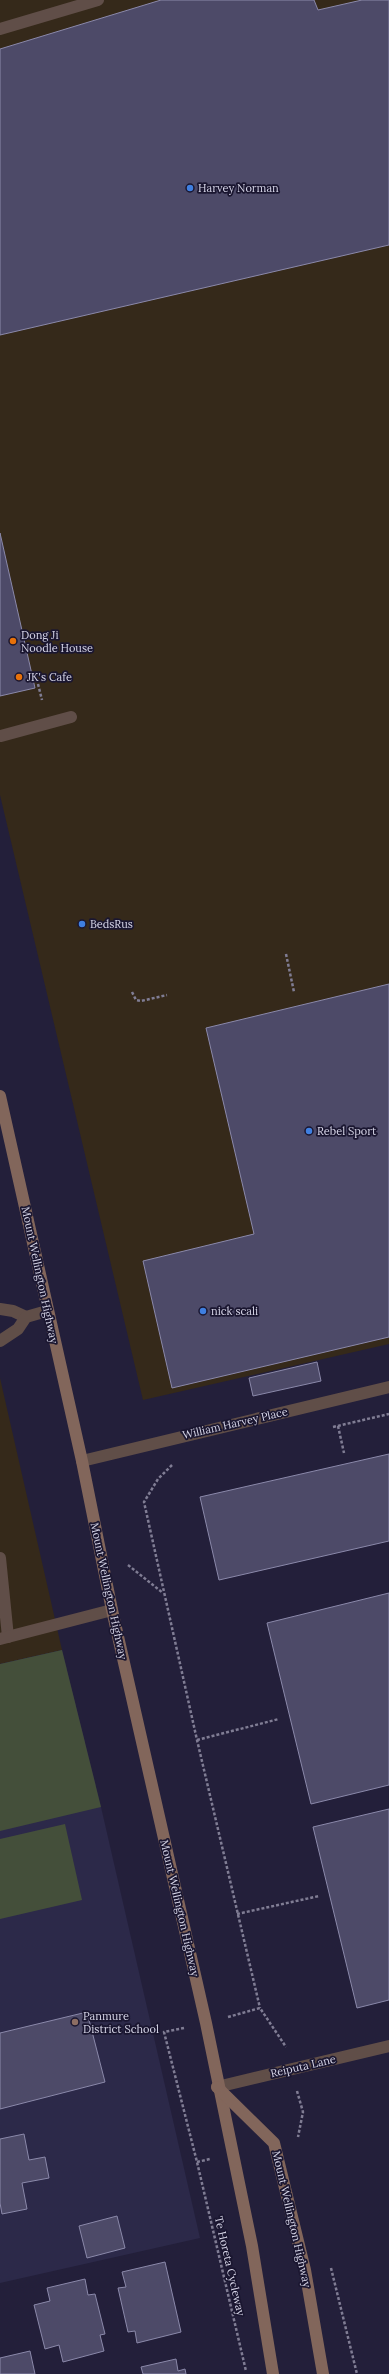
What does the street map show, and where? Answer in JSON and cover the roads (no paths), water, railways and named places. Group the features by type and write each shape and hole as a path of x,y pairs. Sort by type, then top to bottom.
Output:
{"main road":[{"name":"Mount Wellington Highway","path":"0,1096 47,1311 82,1460 112,1610 206,2022 218,2087 252,2246 273,2374"},
{"name":"Mount Wellington Highway","path":"218,2087 274,2143 305,2270 323,2374"}],"street":[{"path":"0,29 99,0"},
{"path":"2,736 71,717"},
{"path":"0,1309 13,1311 26,1317"},
{"path":"0,1341 18,1329 26,1317 47,1311"},
{"name":"William Harvey Place","path":"82,1460 389,1387"},
{"path":"0,1558 4,1638 112,1610"},
{"name":"Reiputa Lane","path":"218,2087 389,2046"}],"place":[{"name":"Harvey Norman","path":"190,188"},
{"name":"Dong Ji Noodle House","path":"13,641"},
{"name":"JK's Cafe","path":"19,677"},
{"name":"BedsRus","path":"82,924"},
{"name":"Rebel Sport","path":"309,1131"},
{"name":"nick scali","path":"203,1311"},
{"name":"Panmure District School","path":"75,2022"}]}
